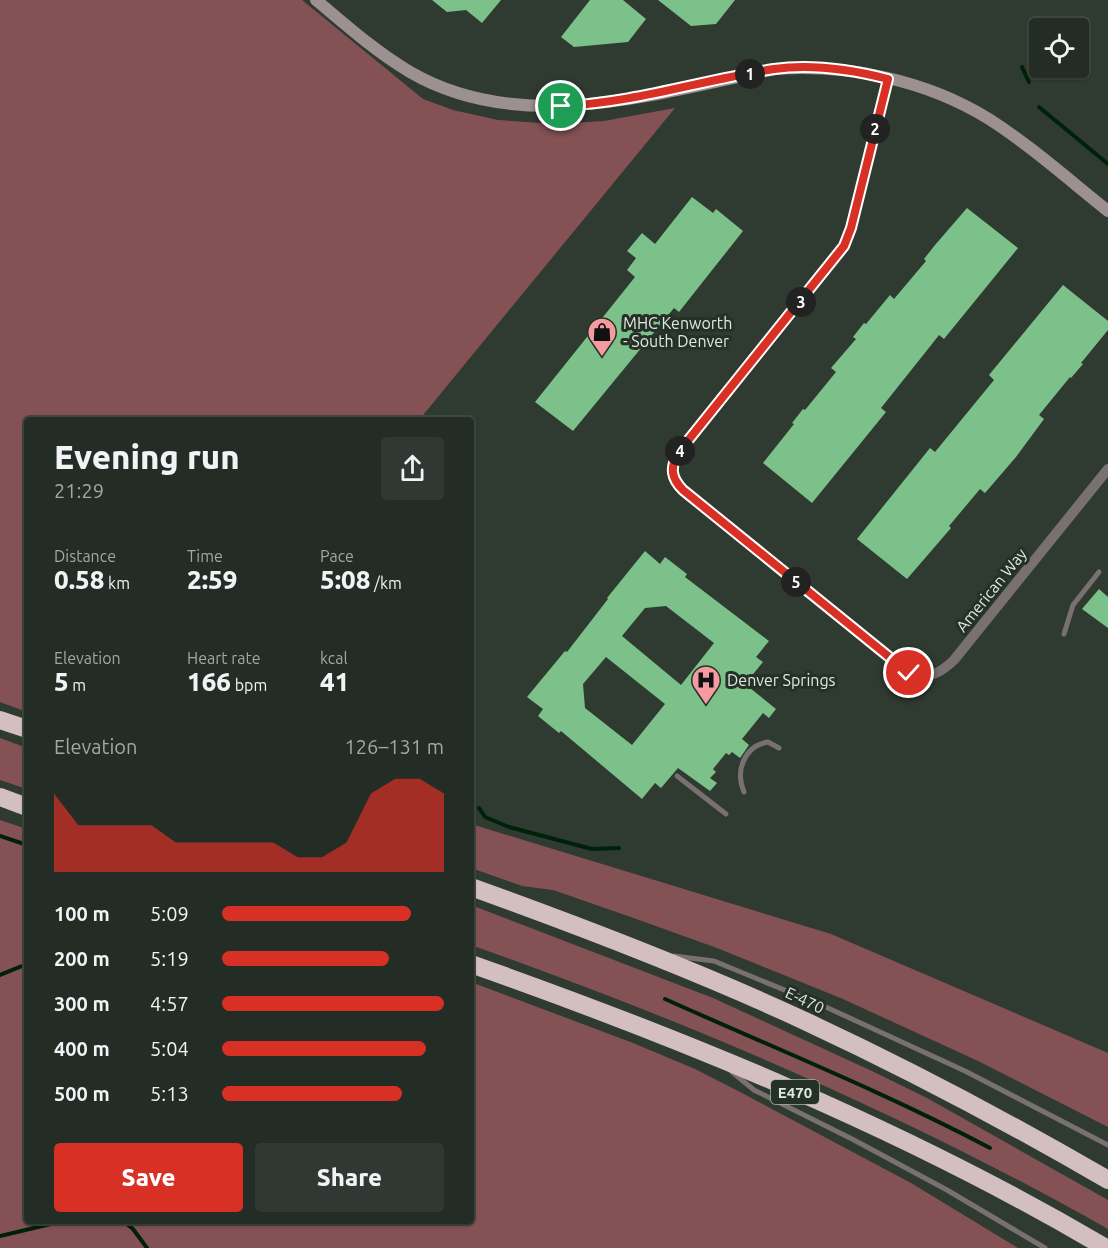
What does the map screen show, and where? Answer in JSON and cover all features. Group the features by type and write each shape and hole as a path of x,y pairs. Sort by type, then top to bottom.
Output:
{"highway":[{"path":"0,720 24,728"},
{"path":"0,797 24,806"},
{"name":"E-470","path":"474,888 645,952 795,1017 894,1064 1108,1180"},
{"name":"E470","path":"474,965 548,991 712,1055 965,1170 1106,1248"}],"street":[{"path":"316,0 375,48 411,72 445,88 500,101 540,105 596,103 775,69 791,68 837,70 888,79 941,95 988,119 1036,153 1108,211"},
{"name":"American Way","path":"888,79 851,228 844,246 678,453 672,474 683,490 896,663 909,673 922,677 935,673 954,660 1108,469"}],"lane":[{"path":"1064,634 1073,605 1099,572"},
{"path":"744,792 740,771 743,759 748,752 768,742 779,748"},
{"path":"677,776 726,814"},
{"path":"645,952 714,962 828,1008 965,1071 1108,1145"},
{"path":"712,1055 754,1090 947,1190 1045,1248"}],"shaded area":[{"path":"0,0 302,0 423,99 453,110 498,120 554,124 604,121 675,108 421,417 24,417 24,711 0,702"},
{"path":"0,738 24,747 24,788 0,780"},
{"path":"0,820 24,828 24,1224 474,1224 474,983 695,1069 911,1183 1018,1248 0,1248"},
{"path":"474,825 831,934 1108,1053 1108,1127 978,1061 843,999 717,948 628,916 553,890 522,886 474,869"},
{"path":"474,906 713,998 927,1098 1108,1200 1108,1229 954,1147 875,1109 716,1039 474,946"}],"building":[{"path":"432,0 501,0 482,23 466,10 447,12"},
{"path":"590,0 623,0 646,19 628,42 574,47 561,37"},
{"path":"658,0 735,0 716,24 691,26"},
{"name":"MHC Kenworth - South Denver","path":"692,197 713,213 716,209 743,231 679,312 674,308 573,431 535,402 635,277 627,270 636,258 627,251 642,233 655,244"},
{"path":"967,208 1018,248 944,339 939,335 881,408 886,412 812,503 763,463 803,409 805,410 836,372 831,368 856,339 853,337 864,323 866,324 890,295 894,299 926,261 924,259 935,245"},
{"path":"1063,285 1108,321 1108,330 1081,363 1083,364 1039,415 1044,419 1016,457 985,493 980,489 949,526 951,528 907,579 857,539 930,448 935,452 994,380 989,375"},
{"path":"645,551 660,564 665,557 687,574 685,577 769,641 756,657 763,662 745,684 776,709 769,718 763,713 742,739 749,745 740,758 732,752 729,755 726,753 713,769 716,772 710,778 717,783 710,791 678,768 661,788 655,783 642,799 561,731 559,733 538,716 543,709 527,697 565,651 567,652","holes":["666,606 714,643 681,685 622,636 645,608","606,657 665,704 632,745 585,708 583,684"]},
{"path":"1099,589 1108,597 1108,628 1082,609"}],"waterway":[{"path":"1022,67 1029,82"},
{"path":"1039,107 1108,164"},
{"path":"479,808 485,817 509,827 592,849 619,848"},
{"path":"0,836 24,844"},
{"path":"0,975 24,965"},
{"path":"665,999 869,1089 990,1148"},
{"path":"0,1236 51,1224"},
{"path":"127,1224 147,1248"}],"place":[{"name":"MHC Kenworth - South Denver","path":"602,358"},
{"name":"Denver Springs","path":"706,706"}],"route":[{"path":"561,106 618,101 775,69 837,70 888,79 851,228 844,246 678,453 672,474 678,486 909,673"}]}
